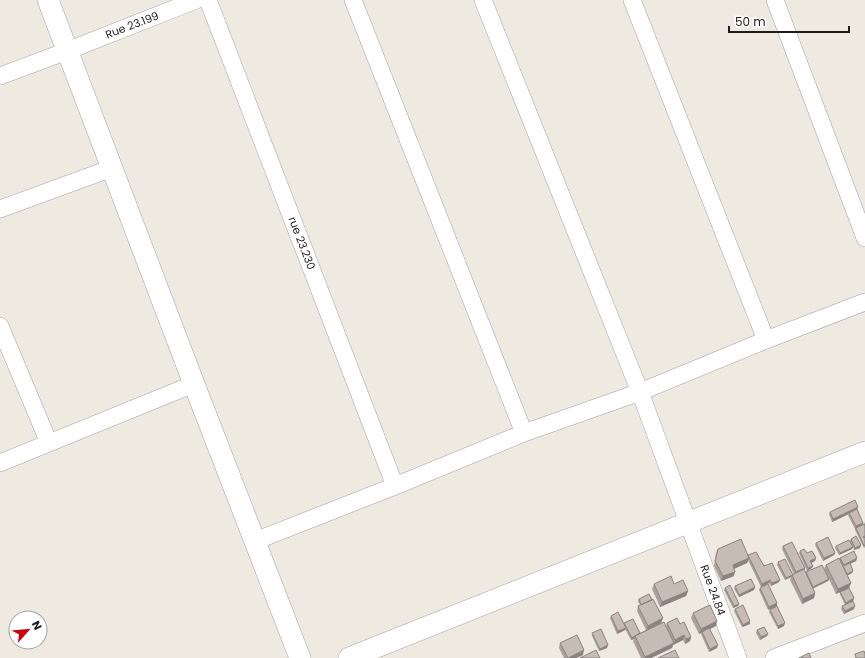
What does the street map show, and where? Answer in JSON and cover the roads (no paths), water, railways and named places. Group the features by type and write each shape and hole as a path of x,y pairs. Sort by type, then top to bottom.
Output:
{"street":[{"path":"48,0 300,658"},
{"name":"Rue 23.199","path":"0,76 196,0"},
{"name":"rue 23.230","path":"208,0 395,486"},
{"path":"353,0 524,433"},
{"name":"Rue 24.84","path":"482,0 640,392 738,658"},
{"path":"632,0 766,340"},
{"path":"775,0 865,238"},
{"path":"0,209 112,168"},
{"path":"255,541 524,433 640,392 766,340 865,302"},
{"path":"1,333 49,443"},
{"path":"0,463 194,384"},
{"path":"348,658 865,452"},
{"path":"774,658 865,623"}]}
